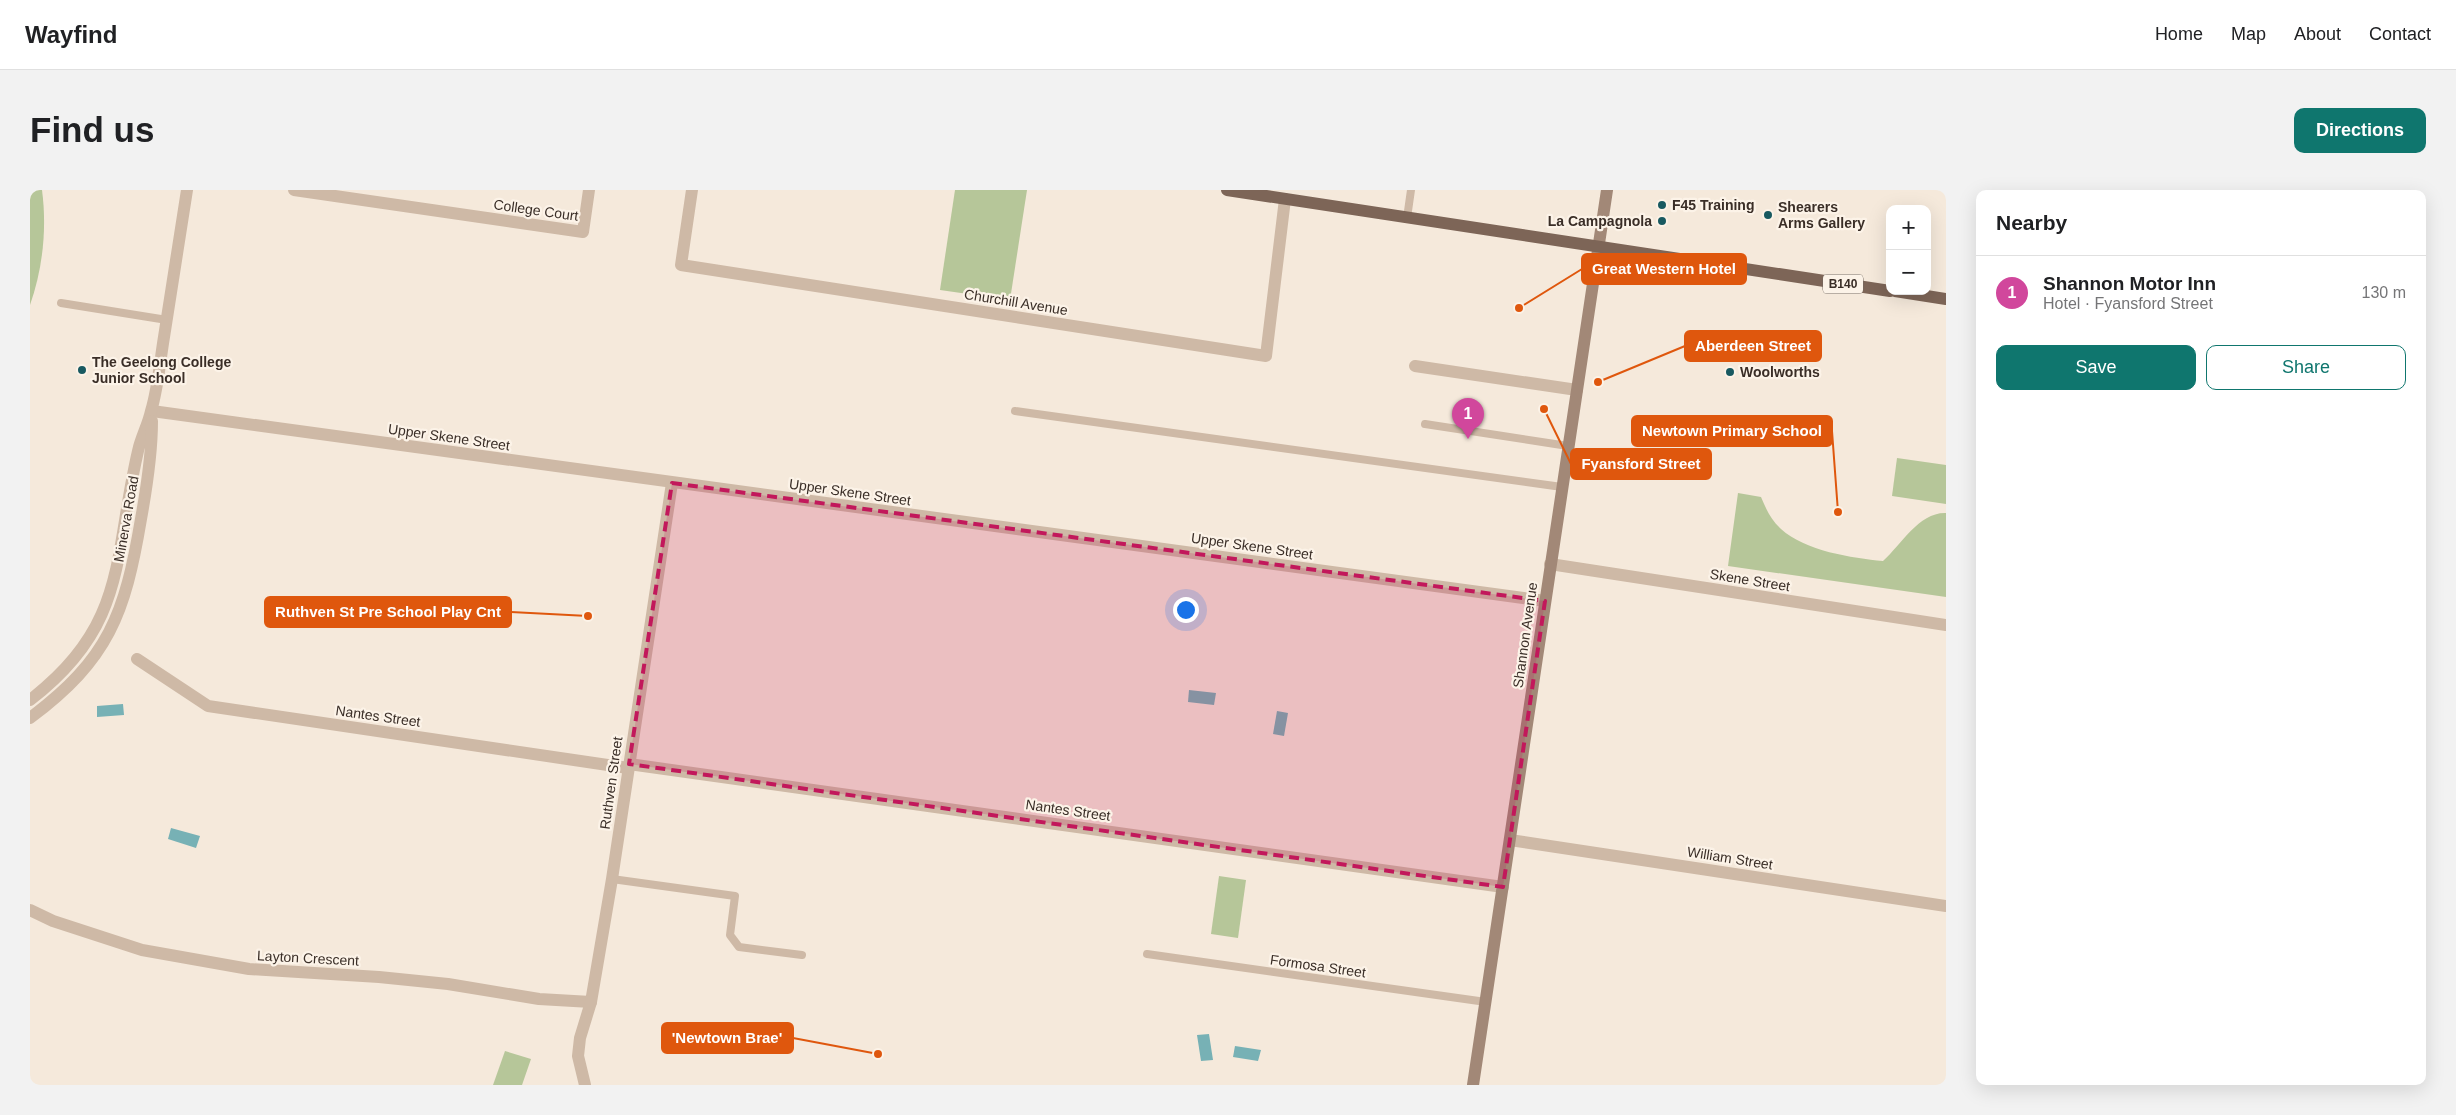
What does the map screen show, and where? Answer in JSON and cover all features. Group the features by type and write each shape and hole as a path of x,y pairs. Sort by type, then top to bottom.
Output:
{"main road":[{"name":"B140","path":"1227,190 1886,289"},
{"name":"Shannon Avenue","path":"1473,1085 1606,190"},
{"path":"1920,295 1946,299"}],"street":[{"name":"Minerva Road","path":"30,718 78,676 93,658 112,629 133,569 152,452 152,411 187,190"},
{"name":"College Court","path":"294,190 583,232 589,190"},
{"name":"Churchill Avenue","path":"692,190 681,265 1266,356 1285,199"},
{"path":"1415,366 1577,390"},
{"name":"Minerva Road","path":"30,700 67,667 82,650 99,623 109,598 118,566 138,450 152,411"},
{"name":"Upper Skene Street","path":"152,411 1545,601"},
{"name":"Ruthven Street","path":"585,1085 578,1056 580,1038 591,1002 612,878 672,483"},
{"name":"Skene Street","path":"1550,564 1946,625"},
{"name":"Nantes Street","path":"137,659 208,706 1503,887"},
{"name":"William Street","path":"1510,840 1946,906"},
{"name":"Layton Crescent","path":"30,910 53,920 142,950 249,969 408,980 448,984 522,997 591,1002"}],"lane":[{"path":"1407,218 1411,190"},
{"path":"61,303 167,320"},
{"path":"1015,411 1562,487"},
{"path":"1425,424 1568,446"},
{"path":"612,878 735,896 730,935 739,947 802,955"},
{"name":"Formosa Street","path":"1147,954 1486,1002"}],"highlighted area":[{"path":"672,483 1545,601 1503,887 629,764"}],"green space":[{"path":"30,190 42,190 44,233 41,262 30,305"},
{"path":"955,190 1027,190 1010,300 940,290"},
{"path":"1897,458 1946,465 1946,504 1892,496"},
{"path":"1738,493 1761,497 1777,526 1791,537 1803,543 1829,552 1883,561 1919,523 1936,514 1946,513 1946,597 1728,566"},
{"path":"1219,876 1246,880 1238,938 1211,934"},
{"path":"505,1051 531,1059 522,1085 493,1085"}],"water":[{"path":"1189,690 1216,693 1214,705 1188,702"},
{"path":"123,704 124,715 97,717 97,706"},
{"path":"1277,711 1288,713 1284,736 1273,734"},
{"path":"171,828 200,836 196,848 168,839"},
{"path":"1209,1034 1213,1060 1201,1061 1197,1035"},
{"path":"1235,1046 1261,1050 1258,1061 1233,1057"}],"place":[{"name":"F45 Training","path":"1662,205"},
{"name":"Shearers Arms Gallery","path":"1768,215"},
{"name":"La Campagnola","path":"1662,221"},
{"name":"Great Western Hotel","path":"1519,308"},
{"name":"The Geelong College Junior School","path":"82,370"},
{"name":"Woolworths","path":"1730,372"},
{"name":"Aberdeen Street","path":"1598,382"},
{"name":"Fyansford Street","path":"1544,409"},
{"name":"Shannon Motor Inn","path":"1468,439"},
{"name":"Newtown Primary School","path":"1838,512"},
{"name":"Ruthven St Pre School Play Cnt","path":"588,616"},
{"name":"'Newtown Brae'","path":"878,1054"}]}
